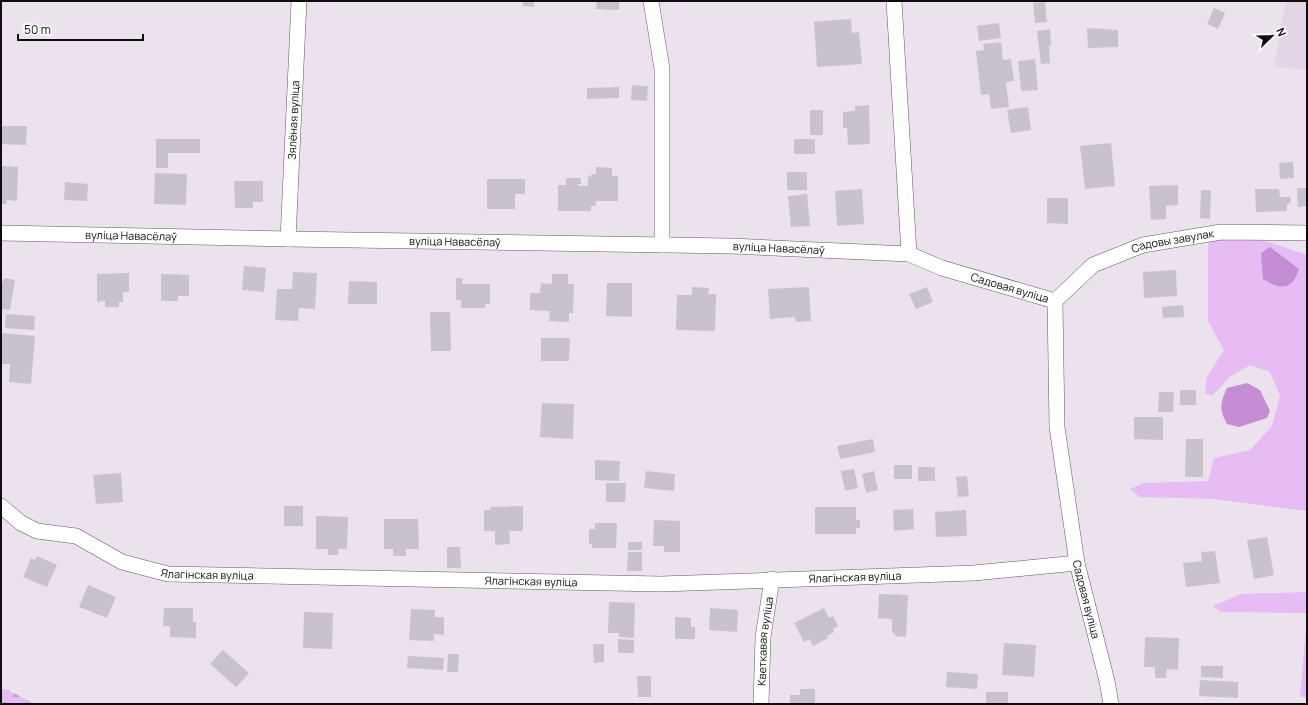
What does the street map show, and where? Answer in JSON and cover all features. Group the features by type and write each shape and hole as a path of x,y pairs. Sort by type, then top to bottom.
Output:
{"street":[{"name":"Зялёная вуліца","path":"288,239 299,1"},
{"path":"652,1 662,69 662,245"},
{"path":"894,1 909,254"},
{"name":"Садовы завулак","path":"1056,301 1093,265 1143,245 1221,232 1307,233"},
{"name":"вуліца Навасёлаў","path":"1,233 731,246 909,254"},
{"name":"Садовая вуліца","path":"909,254 942,268 1056,301 1057,427 1076,563 1107,682 1111,704"},
{"name":"Ялагінская вуліца","path":"1,506 21,523 37,531 76,536 122,562 168,574 661,584 974,573 1076,563"},
{"name":"Кветкавая вуліца","path":"761,704 763,637 772,579"}],"shaded area":[{"path":"1286,1 1307,1 1307,70 1274,67"},
{"path":"1270,247 1299,269 1293,281 1289,285 1275,285 1263,279 1261,253"},
{"path":"1247,383 1260,390 1270,411 1267,418 1239,427 1227,424 1221,406 1227,388"}],"green space":[{"path":"1248,235 1307,255 1307,511 1215,499 1140,497 1130,489 1144,483 1208,481 1214,458 1250,450 1272,426 1280,396 1270,372 1250,365 1231,376 1212,396 1205,393 1207,377 1224,350 1208,321 1208,238"},
{"path":"1307,592 1307,613 1221,612 1213,606 1242,594"},
{"path":"1307,617 1307,698 1300,696"},
{"path":"1,689 6,689 35,704 1,704"}],"building":[{"path":"523,1 534,1 534,7 523,6"},
{"path":"597,1 619,1 619,10 596,9"},
{"path":"1045,2 1047,22 1035,23 1033,3"},
{"path":"1214,8 1225,13 1218,29 1207,24"},
{"path":"851,19 852,33 859,32 862,64 817,67 814,22"},
{"path":"999,23 1001,38 979,41 977,26"},
{"path":"1087,28 1118,30 1118,47 1088,48"},
{"path":"1050,29 1050,63 1041,64 1037,31"},
{"path":"1001,42 1003,60 1011,59 1014,81 1006,82 1009,107 991,109 989,94 981,95 976,51 984,50 983,44"},
{"path":"1035,59 1038,90 1021,91 1018,61"},
{"path":"632,85 648,86 647,101 631,100"},
{"path":"619,87 619,98 587,99 587,88"},
{"path":"869,105 870,144 848,145 847,128 843,128 843,112 855,111 855,106"},
{"path":"1028,107 1031,130 1011,133 1007,110"},
{"path":"810,110 823,110 823,135 810,135"},
{"path":"1,126 27,126 26,145 1,144"},
{"path":"156,139 200,139 200,153 168,153 168,168 156,168"},
{"path":"794,139 815,139 815,154 794,154"},
{"path":"1111,143 1115,186 1085,189 1080,146"},
{"path":"1293,162 1294,178 1280,179 1279,163"},
{"path":"1,166 18,167 17,201 7,200 6,204 1,204"},
{"path":"596,167 612,168 612,176 618,176 618,201 596,201 596,206 591,206 591,211 558,211 558,185 566,185 566,178 581,178 581,184 578,184 578,186 588,186 588,176 592,177 591,174 596,174"},
{"path":"787,172 807,172 807,190 787,190"},
{"path":"155,173 187,174 186,205 154,204"},
{"path":"487,179 525,179 525,194 515,194 515,209 487,209"},
{"path":"234,181 263,181 263,202 253,202 253,208 235,208"},
{"path":"65,182 88,184 87,201 64,200"},
{"path":"1178,185 1178,205 1166,206 1166,219 1151,220 1149,186"},
{"path":"1297,188 1307,188 1307,206 1298,207"},
{"path":"862,189 864,224 837,226 835,191"},
{"path":"1255,189 1279,189 1280,197 1291,197 1291,203 1287,204 1287,211 1256,212"},
{"path":"1201,190 1211,190 1210,219 1200,218"},
{"path":"807,194 810,226 791,227 788,196"},
{"path":"1047,198 1068,198 1068,224 1047,223"},
{"path":"244,266 266,268 264,292 242,290"},
{"path":"1176,270 1177,296 1144,298 1143,272"},
{"path":"293,272 317,273 315,309 299,308 298,321 275,320 277,289 292,289"},
{"path":"129,273 129,292 123,292 123,302 119,302 119,307 105,307 105,301 97,302 97,274"},
{"path":"161,274 189,275 189,296 178,296 178,301 161,301"},
{"path":"552,274 568,274 568,284 574,284 573,313 569,313 569,322 549,321 550,311 530,310 530,293 540,293 541,283 552,284"},
{"path":"4,278 15,280 10,310 1,309 1,282 3,282"},
{"path":"456,278 463,278 462,284 490,284 490,304 485,304 485,308 461,308 461,300 456,300"},
{"path":"349,281 377,282 377,304 348,304"},
{"path":"607,283 632,283 632,317 606,316"},
{"path":"692,287 709,288 708,294 716,294 715,331 676,330 677,295 692,295"},
{"path":"809,287 811,321 796,322 795,317 770,319 768,289"},
{"path":"927,287 933,302 916,309 909,294"},
{"path":"1183,305 1184,317 1163,318 1162,307"},
{"path":"430,312 450,312 451,351 431,351"},
{"path":"6,314 35,316 34,330 5,328"},
{"path":"1,333 35,336 31,384 9,382 10,364 1,364"},
{"path":"541,338 570,338 569,361 541,361"},
{"path":"1180,390 1196,390 1196,405 1180,405"},
{"path":"1159,392 1174,392 1173,412 1158,412"},
{"path":"542,403 574,404 573,439 540,437"},
{"path":"1134,417 1163,417 1163,440 1134,439"},
{"path":"873,439 875,452 840,459 837,446"},
{"path":"1186,439 1203,439 1203,477 1185,477"},
{"path":"595,460 620,461 619,481 595,480"},
{"path":"894,465 912,465 912,479 894,479"},
{"path":"918,467 935,467 935,481 918,481"},
{"path":"854,469 858,488 845,491 841,471"},
{"path":"646,471 675,474 674,491 644,488"},
{"path":"874,471 878,490 866,493 862,474"},
{"path":"121,473 123,502 96,504 93,475"},
{"path":"967,476 969,496 958,497 956,477"},
{"path":"606,483 626,483 625,502 606,502"},
{"path":"284,506 303,506 303,526 284,526"},
{"path":"523,506 523,531 509,531 510,544 495,545 495,531 484,531 484,510 490,510 490,507"},
{"path":"815,507 856,507 856,520 860,520 860,528 856,528 856,534 815,534"},
{"path":"913,509 914,529 894,531 893,510"},
{"path":"966,510 967,536 936,537 935,512"},
{"path":"316,516 348,517 347,549 338,549 338,555 328,555 328,549 316,549"},
{"path":"384,519 418,519 419,549 406,549 406,556 393,556 393,549 384,549"},
{"path":"654,520 680,521 680,552 664,552 664,546 653,546"},
{"path":"595,523 617,523 616,548 592,548 592,544 589,544 589,529 595,529"},
{"path":"1267,537 1274,575 1254,579 1247,540"},
{"path":"628,542 642,542 642,550 628,550"},
{"path":"447,547 460,547 461,568 447,568"},
{"path":"1215,551 1220,583 1186,587 1183,563 1202,561 1201,552"},
{"path":"628,552 642,552 642,571 627,571"},
{"path":"37,556 57,565 47,587 23,577 31,558 35,560"},
{"path":"88,585 116,597 107,618 79,607"},
{"path":"879,594 908,595 906,637 895,636 895,633 892,633 892,619 878,618"},
{"path":"609,602 635,603 634,638 619,637 619,633 608,633"},
{"path":"164,608 193,608 193,622 196,622 196,638 170,637 170,626 163,626"},
{"path":"710,608 738,610 737,632 709,630"},
{"path":"824,608 829,618 833,616 838,626 833,629 834,632 827,636 828,638 813,646 810,639 804,642 794,623"},
{"path":"411,609 435,610 435,617 444,617 444,635 434,634 434,641 409,640"},
{"path":"304,612 333,613 332,649 303,648"},
{"path":"675,617 691,618 691,627 695,627 695,639 675,639"},
{"path":"1145,637 1179,638 1178,670 1167,669 1166,678 1155,678 1155,667 1144,667"},
{"path":"618,639 634,640 634,653 618,653"},
{"path":"1004,643 1036,645 1034,677 1002,675"},
{"path":"593,644 604,644 604,662 594,663"},
{"path":"223,650 249,673 236,687 210,664"},
{"path":"448,654 459,654 458,672 447,672"},
{"path":"408,656 444,658 443,670 407,668"},
{"path":"1201,666 1223,666 1223,678 1201,677"},
{"path":"947,672 978,674 977,689 946,687"},
{"path":"637,676 651,676 651,697 638,697"},
{"path":"1200,680 1238,682 1238,698 1199,696"},
{"path":"800,689 815,689 815,704 790,704 790,695 800,695"},
{"path":"986,692 1008,692 1008,704 986,704"}]}
